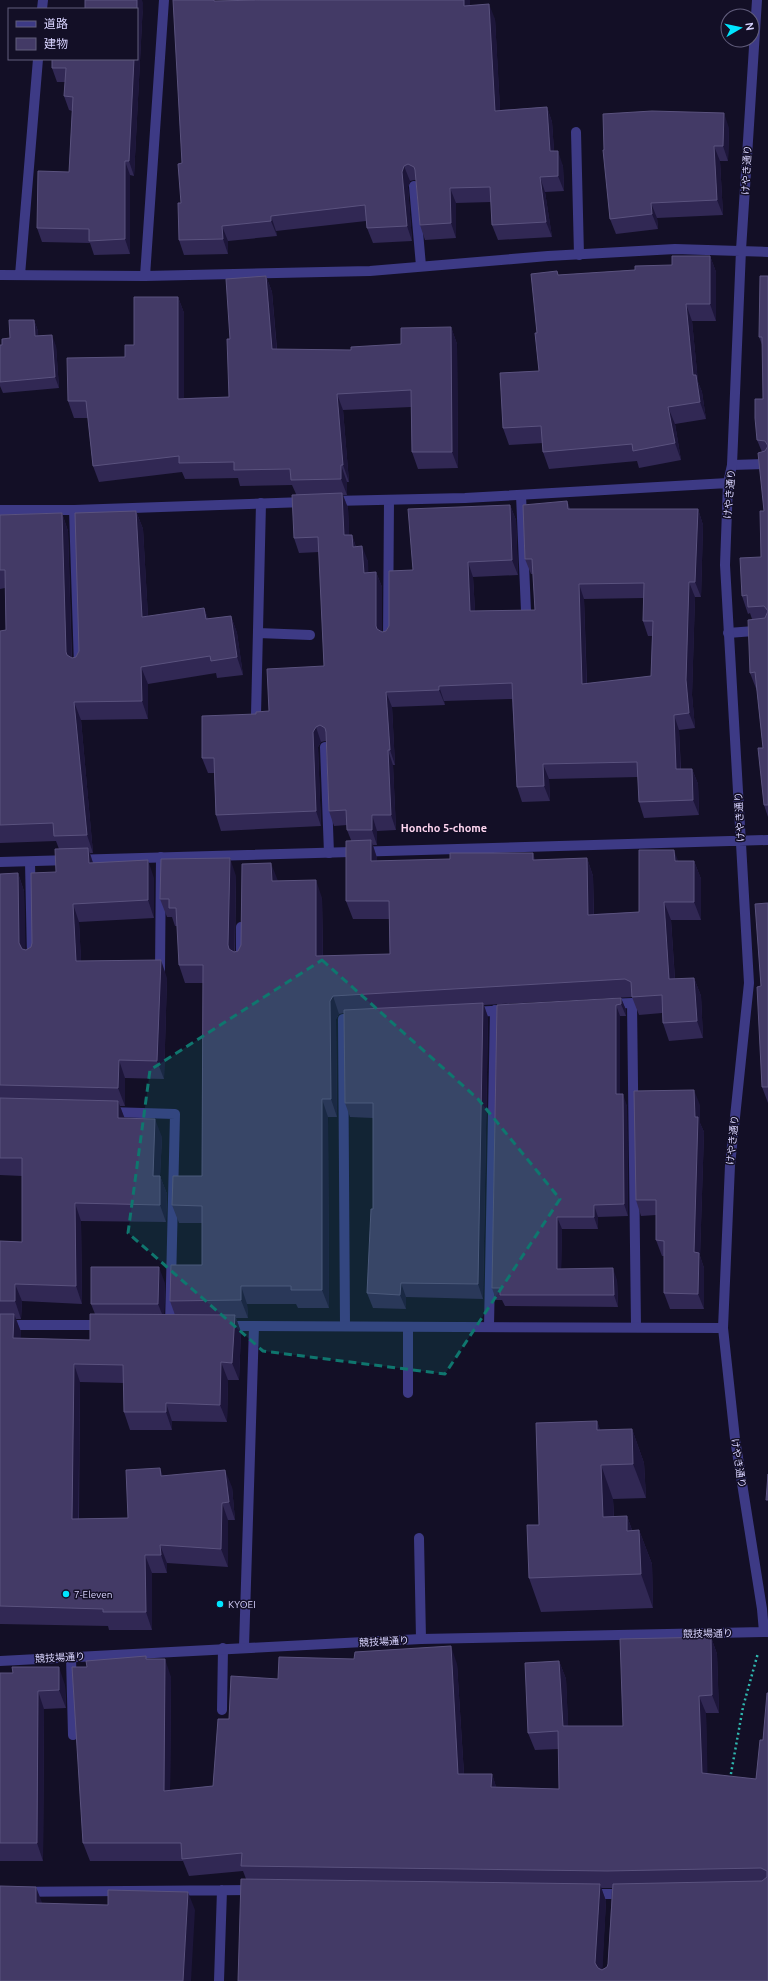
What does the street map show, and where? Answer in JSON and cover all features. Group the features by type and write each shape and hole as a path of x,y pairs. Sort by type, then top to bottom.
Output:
{"street":[{"name":"けやき通り","path":"757,0 741,250 732,465 728,483 725,565 748,983 730,1165 723,1328 735,1439 766,1632"},
{"path":"145,276 166,3"},
{"path":"20,275 38,60"},
{"path":"576,132 579,255"},
{"path":"414,186 420,266"},
{"path":"0,275 145,276 370,271 420,266 674,249 768,252"},
{"path":"732,465 768,464"},
{"path":"0,510 74,510 389,500 521,495 728,483"},
{"path":"521,495 526,611"},
{"path":"388,641 389,500"},
{"path":"256,715 261,503"},
{"path":"74,510 79,669"},
{"path":"728,633 768,630"},
{"path":"258,633 310,634"},
{"path":"325,747 329,853"},
{"path":"0,862 161,858 243,859 329,853 768,840"},
{"path":"160,970 161,858"},
{"path":"30,862 32,961"},
{"path":"240,963 242,917"},
{"path":"602,1004 632,1003 636,1327"},
{"path":"463,1012 518,1009"},
{"path":"489,1327 495,1010"},
{"path":"345,1326 344,1019 367,1017"},
{"path":"103,1112 175,1114 170,1326"},
{"path":"0,1325 116,1326"},
{"path":"216,1326 723,1328"},
{"path":"244,1647 254,1326"},
{"path":"408,1327 408,1393"},
{"path":"419,1538 421,1639"},
{"name":"競技場通り","path":"0,1661 223,1648 421,1639 766,1632"},
{"path":"222,1710 223,1648"},
{"path":"71,1657 73,1735"},
{"path":"219,1981 222,1890"},
{"path":"0,1892 262,1890"},
{"path":"581,1894 612,1899 636,1894"}],"path":[{"path":"729,1786 743,1707 766,1632"}],"highlighted area":[{"path":"322,960 478,1099 560,1199 445,1374 263,1351 128,1233 150,1070"}],"building":[{"path":"85,0 137,0 137,8 85,8"},
{"path":"173,0 464,0 464,6 489,4 495,111 547,107 550,151 558,151 558,176 540,177 546,222 492,225 490,187 450,188 451,223 420,225 415,170 414,167 408,164 404,166 402,172 407,226 367,228 365,205 271,216 271,221 222,226 223,239 179,240 178,203 181,203 178,164 182,163"},
{"path":"52,60 134,60 129,161 125,161 125,239 89,241 89,229 37,228 38,171 69,172 73,97 64,96 66,68 52,68"},
{"path":"652,111 724,113 723,146 714,146 717,200 651,203 652,214 610,219 603,150 603,114"},
{"path":"672,256 710,256 710,304 686,304 693,375 696,375 700,402 668,407 675,443 633,451 632,444 543,452 541,426 503,428 500,373 539,371 531,274 557,271 558,275 635,270 635,266 672,265"},
{"path":"266,276 272,349 351,350 351,347 401,344 401,328 451,327 452,452 412,452 411,390 337,394 343,465 341,465 341,479 291,480 290,469 234,470 234,462 179,463 179,456 93,466 86,401 68,401 67,358 125,357 125,345 134,345 134,297 178,297 178,399 229,397 227,339 230,339 226,279"},
{"path":"760,276 768,276 768,446 765,441 757,440 755,418 755,399 763,399 762,337 759,337"},
{"path":"9,320 34,320 35,336 52,335 55,377 0,382 0,345 2,345 2,339 10,338"},
{"path":"768,446 768,611 764,606 748,607 747,595 742,596 740,558 761,557 760,511 764,511 758,453 765,451"},
{"path":"342,493 344,535 352,535 353,547 362,546 364,573 376,572 376,626 377,629 382,632 386,631 389,626 389,571 413,570 408,509 510,505 512,560 468,562 470,611 535,610 532,559 525,559 523,505 567,501 568,509 698,509 695,582 689,582 686,680 689,713 674,715 676,769 692,769 693,800 639,802 637,762 543,764 544,786 517,787 512,683 439,686 439,690 386,692 390,750 388,750 391,815 372,815 372,830 347,830 346,810 329,811 326,732 325,728 320,725 316,727 313,732 316,811 216,815 214,758 202,758 202,716 256,714 256,712 269,711 267,669 324,666 318,537 294,538 292,495","holes":["644,583 643,621 653,621 651,676 582,684 579,584"]},
{"path":"136,511 142,617 204,608 206,619 231,616 237,657 211,661 210,656 141,667 142,701 74,702 87,835 54,836 53,823 0,825 0,631 6,630 5,570 0,570 0,515 62,513 66,652 67,655 72,658 76,657 79,651 75,513"},
{"path":"768,611 768,805 764,805 758,748 763,748 755,672 750,673 748,620 765,618"},
{"path":"371,840 371,861 450,859 450,853 533,853 533,860 587,858 588,915 639,912 639,850 674,850 675,861 694,861 694,902 664,902 669,979 694,978 697,1021 663,1023 662,995 632,997 631,982 625,979 333,996 330,1001 331,1099 322,1099 322,1290 291,1290 291,1286 241,1286 241,1300 170,1301 171,1265 202,1265 202,1206 172,1205 173,1176 202,1176 203,965 179,965 176,908 169,908 169,899 160,899 161,859 230,858 228,945 229,949 234,952 238,951 241,945 242,864 271,863 272,881 316,880 316,956 390,954 389,901 346,901 346,841"},
{"path":"88,848 89,863 148,860 148,900 73,904 76,961 161,960 157,1061 119,1060 118,1088 0,1085 0,874 18,873 19,943 22,949 26,950 31,947 32,943 31,873 56,872 55,849"},
{"path":"768,903 768,1087 762,1087 757,987 761,986 755,904"},
{"path":"621,998 621,1004 616,1005 616,1094 623,1094 624,1204 594,1205 594,1217 557,1217 557,1269 613,1268 614,1295 500,1295 500,1288 492,1288 497,1005"},
{"path":"483,1003 478,1284 401,1283 400,1295 367,1293 371,1209 373,1209 373,1103 345,1103 344,1010"},
{"path":"694,1090 695,1117 698,1117 694,1252 699,1253 698,1294 664,1293 664,1241 656,1240 656,1200 636,1200 634,1091"},
{"path":"0,1098 118,1101 118,1118 155,1119 153,1176 160,1176 160,1205 75,1203 76,1286 15,1284 15,1301 0,1301 0,1241 22,1242 22,1158 0,1158"},
{"path":"91,1267 159,1267 158,1304 91,1304"},
{"path":"0,1314 14,1314 13,1338 90,1340 90,1314 235,1315 232,1363 221,1362 220,1405 166,1403 166,1412 124,1412 123,1365 74,1364 72,1519 128,1518 126,1470 160,1468 161,1476 225,1470 229,1502 222,1503 221,1549 160,1545 161,1555 145,1555 146,1612 103,1612 103,1609 0,1606"},
{"path":"597,1421 597,1430 632,1429 633,1464 601,1465 603,1517 627,1516 627,1531 639,1530 641,1574 529,1578 527,1525 539,1525 536,1423"},
{"path":"768,1474 768,1500 766,1500"},
{"path":"711,1637 712,1695 699,1696 702,1773 756,1779 760,1740 763,1740 768,1693 768,1981 238,1981 241,1879 600,1884 595,1963 598,1968 602,1970 607,1967 608,1964 613,1884 762,1881 767,1877 767,1871 761,1868 607,1871 241,1866 242,1853 182,1859 181,1843 83,1843 72,1667 87,1667 86,1661 146,1656 146,1659 165,1659 164,1791 213,1786 218,1719 229,1719 231,1676 278,1679 279,1657 354,1659 355,1652 451,1646 458,1774 492,1774 491,1787 559,1789 558,1731 528,1733 525,1663 559,1661 563,1726 623,1726 620,1639"},
{"path":"12,1667 59,1667 59,1690 38,1691 37,1843 0,1843 0,1673 13,1673"},
{"path":"0,1886 36,1887 36,1903 108,1905 108,1890 188,1892 183,1981 0,1981"}],"place":[{"name":"7-Eleven","path":"66,1594"},
{"name":"KYOEI","path":"220,1604"}],"district":[{"name":"Honcho 5-chome","path":"444,828"}]}
